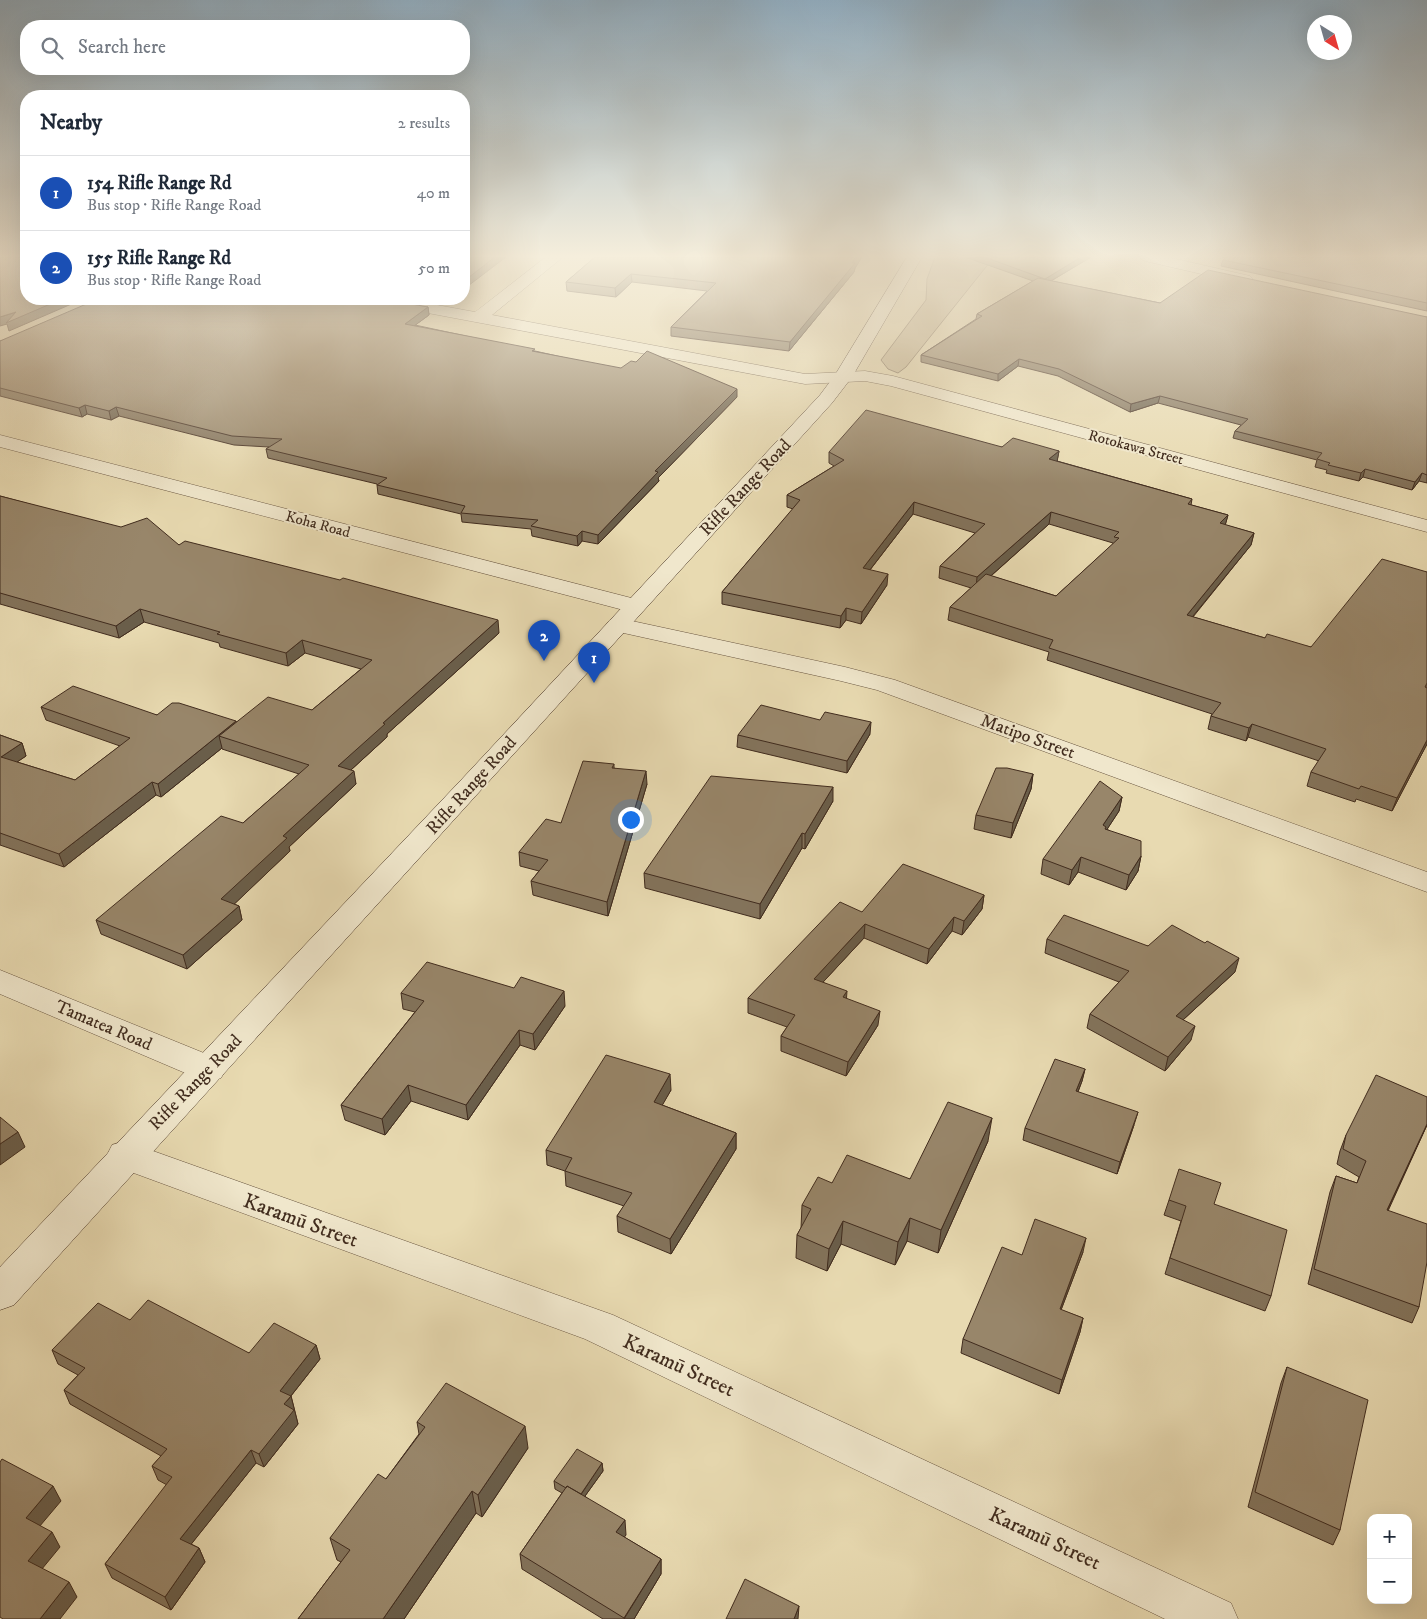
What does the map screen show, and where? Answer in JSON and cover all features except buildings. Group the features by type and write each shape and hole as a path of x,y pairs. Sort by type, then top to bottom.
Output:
{"street":[{"name":"Rotokawa Street","path":"556,333 805,379 865,376 918,387 1427,526"},
{"name":"Rifle Range Road","path":"0,1292 826,399 843,377 868,333"},
{"name":"Koha Road","path":"0,441 627,615"},
{"name":"Matipo Street","path":"627,615 886,685 1427,882"},
{"name":"Tamatea Road","path":"0,981 208,1069"},
{"name":"Karamū Street","path":"125,1155 599,1327 1215,1619"}],"shaded area":[{"path":"902,333 934,333 906,367 898,373 888,369 881,360"}],"place":[{"name":"155 Rifle Range Rd","path":"544,661"},
{"name":"154 Rifle Range Rd","path":"594,683"}]}
